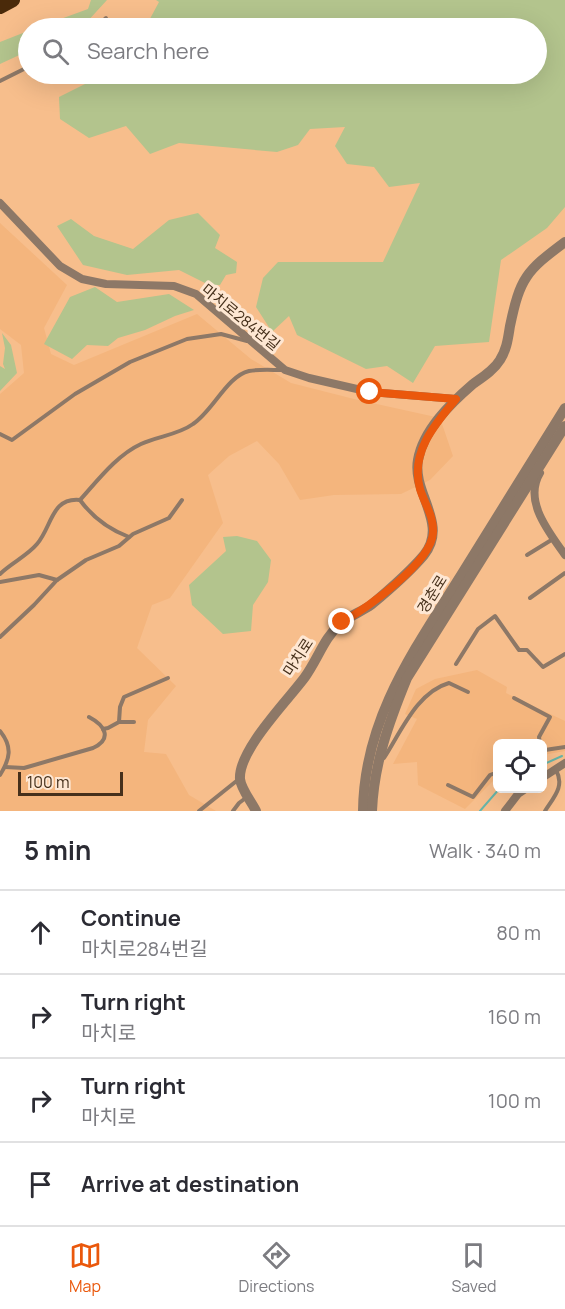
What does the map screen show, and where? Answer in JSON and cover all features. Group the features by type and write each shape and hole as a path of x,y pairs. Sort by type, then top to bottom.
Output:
{"highway":[{"path":"0,7 13,0"}],"street":[{"name":"마치로284번길","path":"0,202 60,266 82,279 106,284 174,286 196,294 285,369 327,383 370,392 456,399"},
{"name":"마치로","path":"240,779 243,764 254,743 272,716 317,660 330,634 342,622 369,606 425,553 433,536 432,516 420,489 418,461 432,428 456,399 500,362 506,350 519,288 528,272 565,242"},
{"name":"경춘로","path":"363,811 367,766 374,737 399,675 565,408"},
{"path":"565,427 537,478 535,490 540,516 565,555"},
{"name":"경춘로","path":"372,811 379,752 407,678 565,427"},
{"path":"547,775 565,763"},
{"path":"240,779 256,811"},
{"path":"505,811 520,793"}],"lane":[{"path":"0,81 18,72"},
{"path":"0,434 12,440 75,394 130,362 187,339 221,334 253,342"},
{"path":"80,500 125,453 142,444 191,426 205,415 230,384 242,374 251,371 285,369"},
{"path":"0,574 37,544 55,511 71,499 80,500 97,520 129,537"},
{"path":"0,637 57,580 86,560 119,546 129,537 169,518 182,500"},
{"path":"527,555 553,538"},
{"path":"530,598 565,573"},
{"path":"0,582 39,575 57,580"},
{"path":"456,664 478,629 495,616 519,650 527,650 543,667 565,654"},
{"path":"119,722 120,707 124,697 168,678"},
{"path":"377,769 421,700 442,685 449,683 468,692"},
{"path":"514,698 550,717 539,739"},
{"path":"5,768 24,768 103,743 104,729 89,717"},
{"path":"104,729 119,722 134,722"},
{"path":"0,731 6,739 10,753 0,775"},
{"path":"547,749 565,747"},
{"path":"545,811 560,787 560,778 555,770"},
{"path":"448,785 473,797 493,774"},
{"path":"198,811 240,779"},
{"path":"233,811 238,803 248,797"}],"shaded area":[{"path":"0,223 67,285 44,328 51,354 74,365 197,314 251,359 291,383 440,418 453,456 430,480 401,494 334,495 300,500 279,464 257,441 229,456 208,475 223,523 170,598 152,605 137,648 176,686 148,720 144,752 166,754 189,795 216,811 0,811 0,394 24,373 21,345 0,329"},
{"path":"477,670 507,687 506,693 565,721 565,751 547,754 547,739 493,739 493,781 465,809 418,785 417,762 393,764 417,719 405,714 416,689 435,679"}],"green space":[{"path":"91,0 107,0 90,18 63,18 88,9"},
{"path":"156,0 565,0 565,207 547,228 501,260 489,342 435,346 413,383 387,366 366,369 297,335 289,316 272,332 256,307 263,278 278,262 383,262 420,183 389,187 374,167 347,164 335,146 345,127 310,129 298,145 277,152 179,143 150,154 126,126 89,138 60,119 59,97 85,84 547,84 547,18 150,18 159,2"},
{"path":"18,35 18,56 0,64 0,42"},
{"path":"198,213 220,235 215,248 237,262 236,273 226,275 220,285 209,285 179,270 127,275 83,265 57,226 71,219 94,236 133,249 169,220"},
{"path":"95,287 117,302 169,294 194,310 145,330 118,338 108,346 87,345 72,359 44,344 70,297"},
{"path":"2,333 11,345 17,373 0,391 0,366 5,369"},
{"path":"237,536 257,541 271,560 268,582 253,605 251,631 223,634 192,605 189,585 226,551 223,537"}],"waterway":[{"path":"547,763 562,756"},
{"path":"480,811 496,793"}],"route":[{"path":"342,622 369,606 425,553 433,536 432,516 420,489 418,461 432,428 456,399 370,392"}]}
